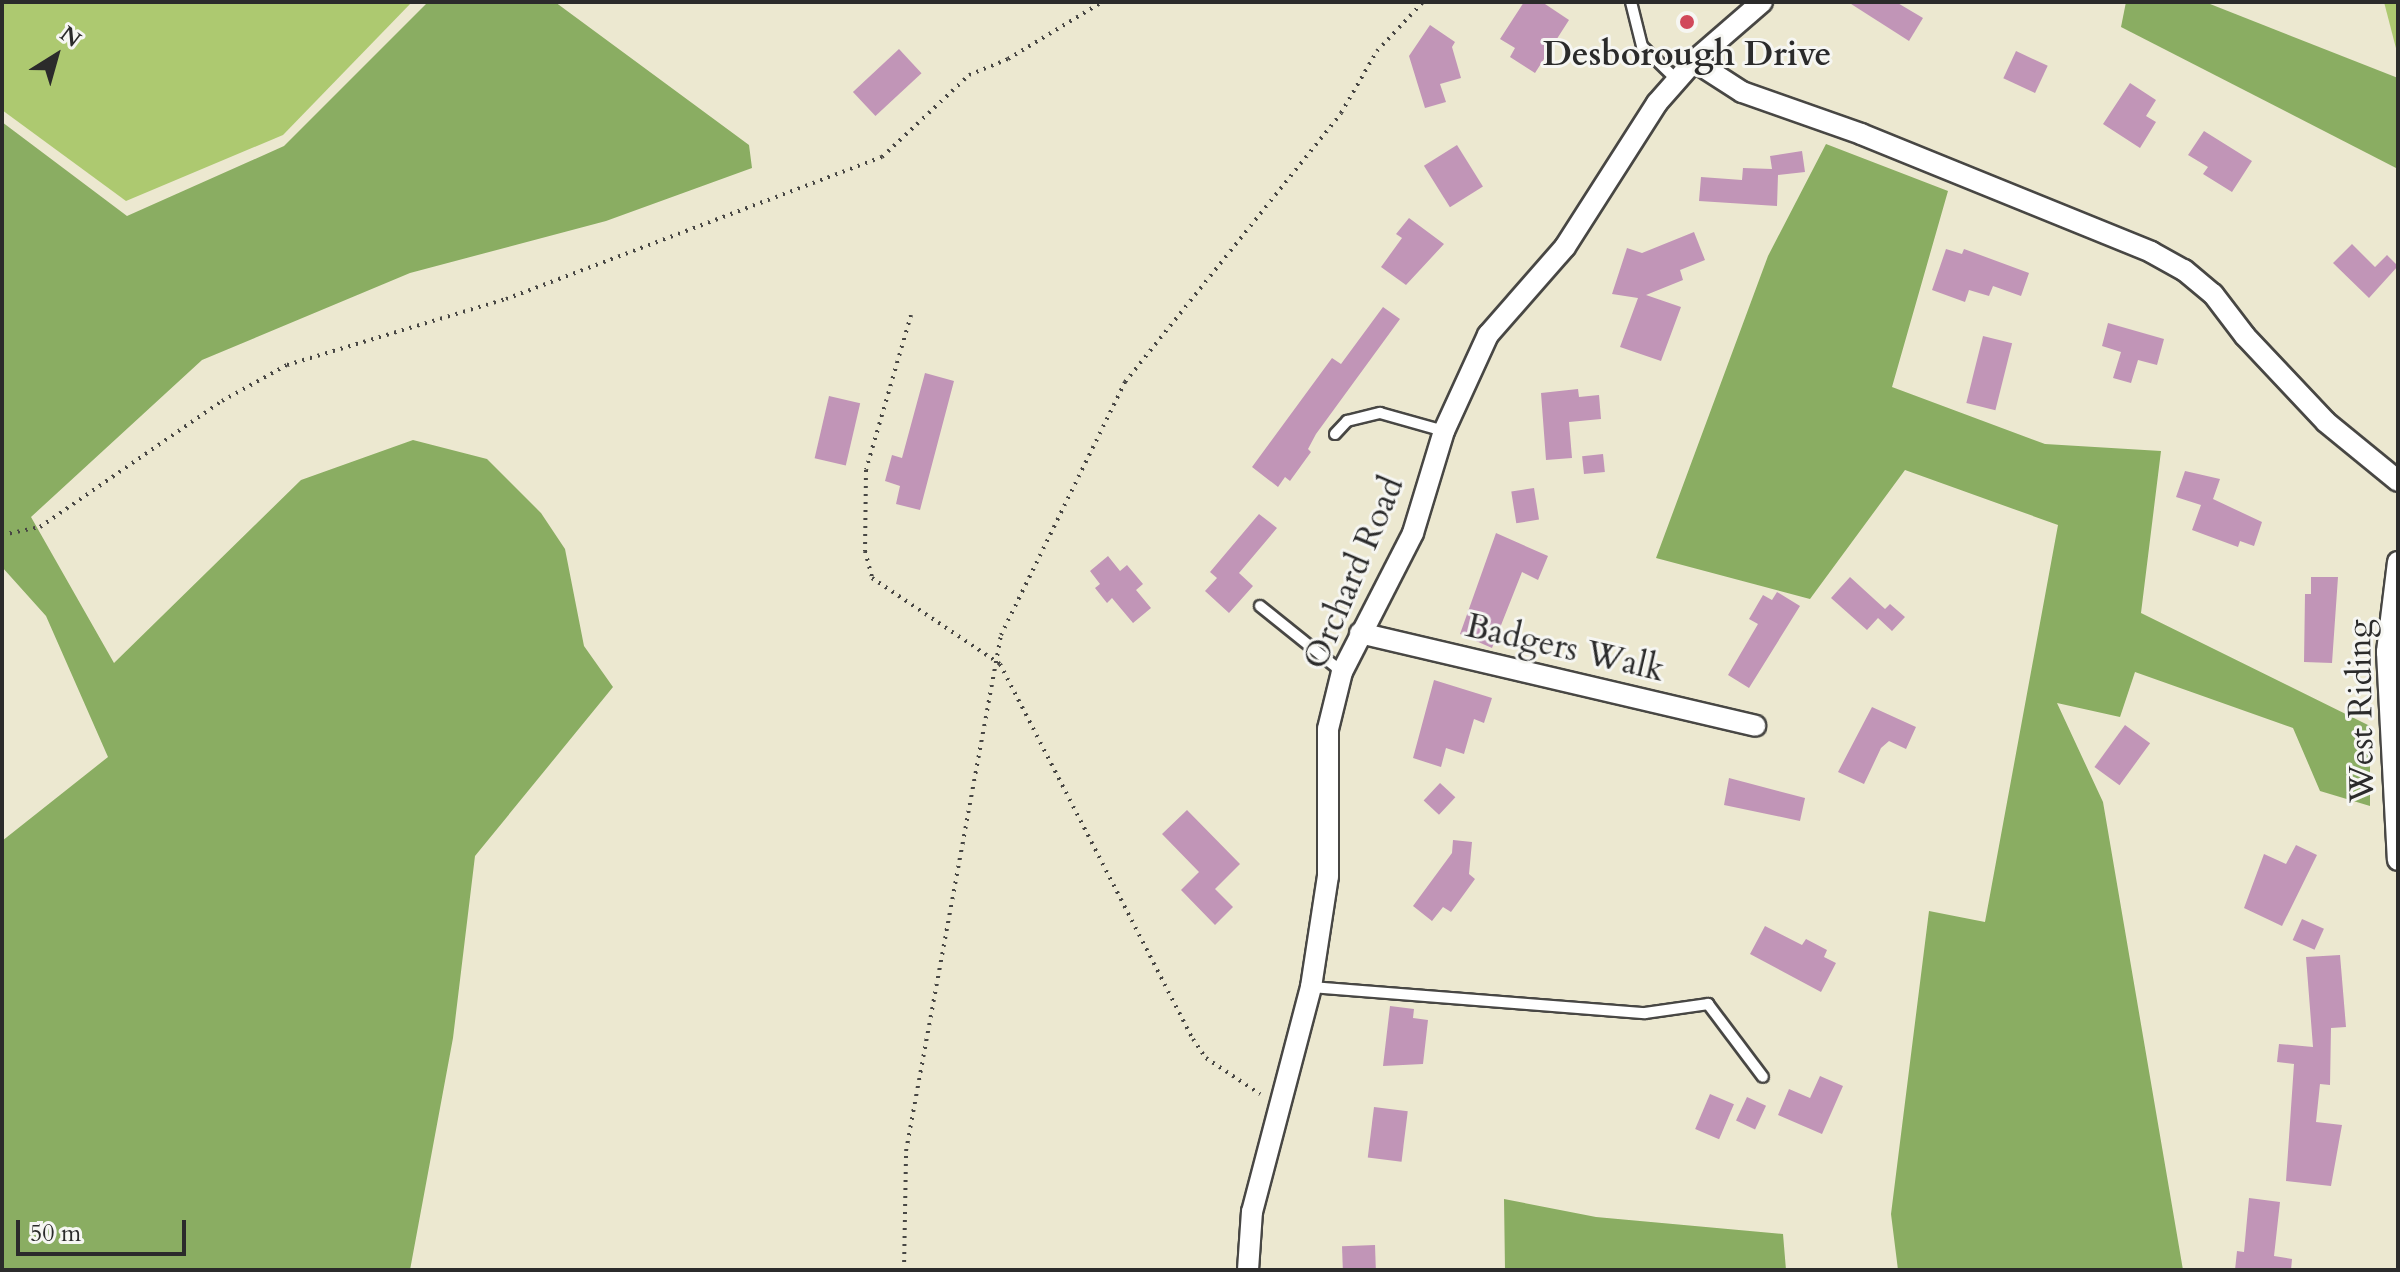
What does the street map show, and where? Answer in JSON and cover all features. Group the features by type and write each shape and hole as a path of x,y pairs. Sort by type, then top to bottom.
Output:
{"street":[{"name":"Orchard Road","path":"1248,1270 1252,1212 1283,1108 1311,987 1328,876 1328,729 1342,672 1413,533 1444,431 1488,335 1565,247 1615,164 1677,80 1694,61 1762,2"},
{"path":"1694,61 1742,92 1861,134 2151,252 2184,270 2213,294 2326,422 2398,481"},
{"name":"West Riding","path":"2398,562 2387,652 2398,860"},
{"name":"Badgers Walk","path":"1360,633 1755,726"}],"lane":[{"path":"1631,2 1642,46 1677,80"},
{"path":"1335,434 1347,421 1380,413 1444,431"},
{"path":"1260,606 1342,672"},
{"path":"1311,987 1645,1013 1708,1004 1763,1077"}],"path":[{"path":"2,535 40,527 222,401 287,365 506,299 882,157 969,75 1008,59 1102,2"},
{"path":"904,1270 906,1151 1000,664 1001,635 1125,382 1341,113 1377,51 1423,2"},
{"path":"911,315 866,470 865,551 872,578 1000,664 1193,1039 1206,1058 1283,1108"}],"green space":[{"path":"2,2 412,2 283,135 126,201 2,110"},
{"path":"428,2 555,2 749,145 752,168 606,221 410,273 202,360 31,517 114,663 301,480 413,440 487,459 541,513 565,549 584,646 613,687 475,856 453,1038 410,1270 2,1270 2,841 108,757 46,616 2,567 2,122 127,216 284,146"},
{"path":"2126,2 2205,2 2398,78 2398,169 2121,27"},
{"path":"2384,2 2398,2 2398,56"},
{"path":"1826,144 1948,191 1892,387 2045,444 2161,451 2141,613 2370,726 2370,806 2320,791 2293,728 2135,672 2120,717 2057,703 2103,802 2183,1270 1898,1270 1891,1214 1929,911 1985,922 2058,525 1905,470 1810,599 1656,558 1768,256"},
{"path":"1504,1199 1596,1217 1783,1234 1786,1270 1505,1270"}],"building":[{"path":"1524,2 1542,2 1569,20 1535,73 1510,57 1515,48 1500,39"},
{"path":"1848,2 1896,2 1923,18 1909,41"},
{"path":"1430,25 1455,42 1452,47 1461,78 1440,84 1446,102 1425,108 1409,56"},
{"path":"899,49 922,73 875,116 853,92"},
{"path":"2016,51 2048,66 2035,93 2003,78"},
{"path":"2130,83 2156,100 2146,116 2156,122 2140,148 2103,124"},
{"path":"2204,131 2252,161 2232,192 2203,174 2208,167 2188,155"},
{"path":"1457,145 1483,187 1450,207 1424,166"},
{"path":"1802,151 1805,172 1778,175 1777,206 1699,201 1701,177 1742,180 1743,168 1772,169 1770,156"},
{"path":"1409,218 1444,244 1406,285 1381,267 1402,238 1396,234"},
{"path":"1694,232 1705,260 1680,270 1683,280 1646,295 1681,307 1661,361 1620,347 1638,298 1612,294 1627,248 1642,253"},
{"path":"2352,244 2375,267 2387,255 2398,266 2369,298 2333,263"},
{"path":"1946,249 1962,254 1964,249 2029,273 2021,296 1993,286 1989,296 1969,290 1965,302 1932,290"},
{"path":"1383,307 1400,319 1316,434 1308,449 1311,452 1290,481 1285,477 1278,487 1252,467 1332,358 1341,364"},
{"path":"2108,323 2164,339 2157,365 2138,360 2131,383 2113,378 2121,352 2102,346"},
{"path":"1983,336 2012,343 1995,410 1966,403"},
{"path":"925,373 954,381 920,510 896,504 900,486 885,481 892,455 902,458"},
{"path":"1578,389 1579,397 1599,395 1601,419 1569,422 1572,458 1546,460 1541,393"},
{"path":"829,396 860,403 846,466 815,458"},
{"path":"1603,454 1605,472 1584,474 1582,456"},
{"path":"2185,471 2220,479 2213,499 2262,522 2254,546 2240,541 2238,547 2192,530 2201,505 2176,497"},
{"path":"1534,488 1539,520 1516,523 1511,492"},
{"path":"1259,514 1277,528 1239,573 1253,586 1229,613 1205,591 1217,578 1210,572"},
{"path":"1496,533 1548,556 1538,580 1522,572 1492,648 1460,634"},
{"path":"1108,556 1120,571 1127,565 1143,584 1136,590 1151,608 1133,623 1112,598 1107,603 1095,588 1100,584 1090,571"},
{"path":"1850,577 1885,609 1890,604 1905,617 1892,631 1878,618 1867,630 1831,598"},
{"path":"2311,577 2338,577 2332,663 2304,662 2305,594 2311,594"},
{"path":"1777,592 1800,606 1749,688 1728,675 1758,624 1749,619 1763,595 1772,600"},
{"path":"1434,680 1492,698 1484,723 1474,719 1464,754 1446,748 1441,767 1413,758"},
{"path":"1872,707 1916,727 1906,749 1889,741 1881,748 1864,784 1838,772"},
{"path":"2125,725 2150,743 2120,785 2094,767"},
{"path":"1729,778 1805,798 1800,821 1724,805"},
{"path":"1440,783 1455,797 1439,815 1424,801"},
{"path":"1187,810 1240,864 1215,889 1233,907 1215,925 1181,890 1199,872 1162,834"},
{"path":"1453,840 1472,842 1469,874 1475,879 1451,912 1443,907 1432,921 1413,906 1452,853"},
{"path":"2296,845 2317,855 2282,926 2244,908 2264,854 2286,864"},
{"path":"2302,919 2324,929 2315,950 2293,940"},
{"path":"1765,926 1802,945 1806,939 1827,950 1824,957 1836,963 1821,992 1750,954"},
{"path":"2340,955 2346,1027 2331,1028 2330,1085 2320,1084 2316,1122 2342,1125 2331,1186 2286,1181 2294,1064 2277,1062 2279,1044 2313,1047 2306,957"},
{"path":"1390,1006 1414,1009 1413,1018 1428,1020 1423,1064 1383,1066"},
{"path":"1820,1076 1843,1086 1822,1134 1778,1115 1789,1089 1810,1098"},
{"path":"1710,1094 1734,1104 1719,1139 1695,1129"},
{"path":"1747,1097 1766,1106 1755,1129 1736,1121"},
{"path":"1374,1107 1408,1111 1402,1162 1368,1158"},
{"path":"2249,1198 2280,1202 2274,1256 2292,1259 2291,1270 2235,1270 2237,1251 2244,1252"},
{"path":"1375,1245 1376,1270 1343,1270 1342,1246"}],"place":[{"name":"Desborough Drive","path":"1687,22"}]}
